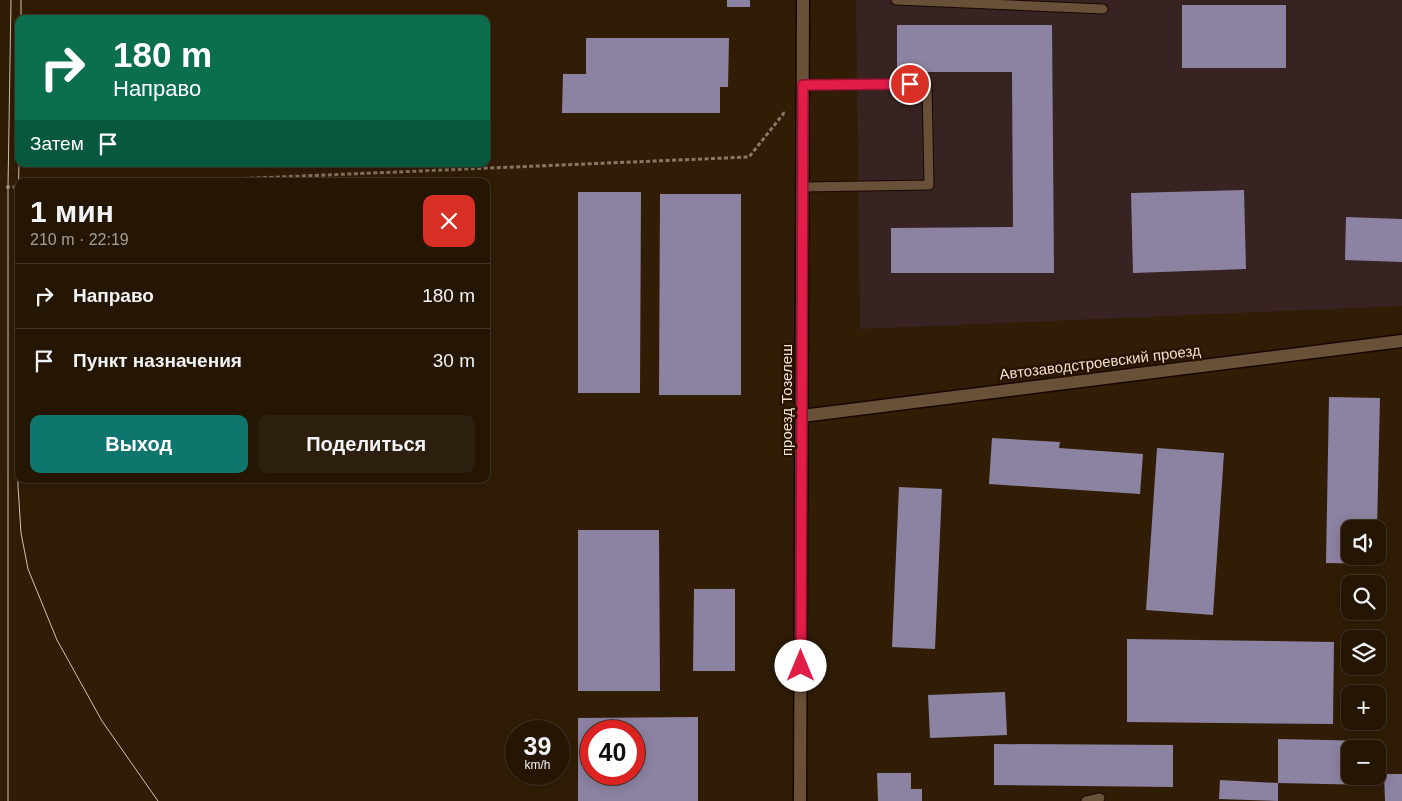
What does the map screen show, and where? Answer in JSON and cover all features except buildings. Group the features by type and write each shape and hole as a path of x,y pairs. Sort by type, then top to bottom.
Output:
{"street":[{"name":"проезд Тозелеш","path":"800,801 803,0"},
{"name":"Автозаводстроевский проезд","path":"802,416 1402,341"}],"lane":[{"path":"896,0 1103,9"},
{"path":"803,85 927,84 929,185 803,187"},
{"path":"1086,801 1100,798"}],"path":[{"path":"255,178 749,157 784,113 803,113"},
{"path":"6,187 15,187"}],"shaded area":[{"path":"856,0 1402,0 1402,306 860,329"}],"tram line":[{"path":"8,801 8,187 11,0"},
{"path":"21,0 21,15"},
{"path":"19,167 19,178"},
{"path":"18,483 21,533 28,569 57,640 102,721 158,801"}],"route":[{"path":"801,666 803,85 910,84"}]}
